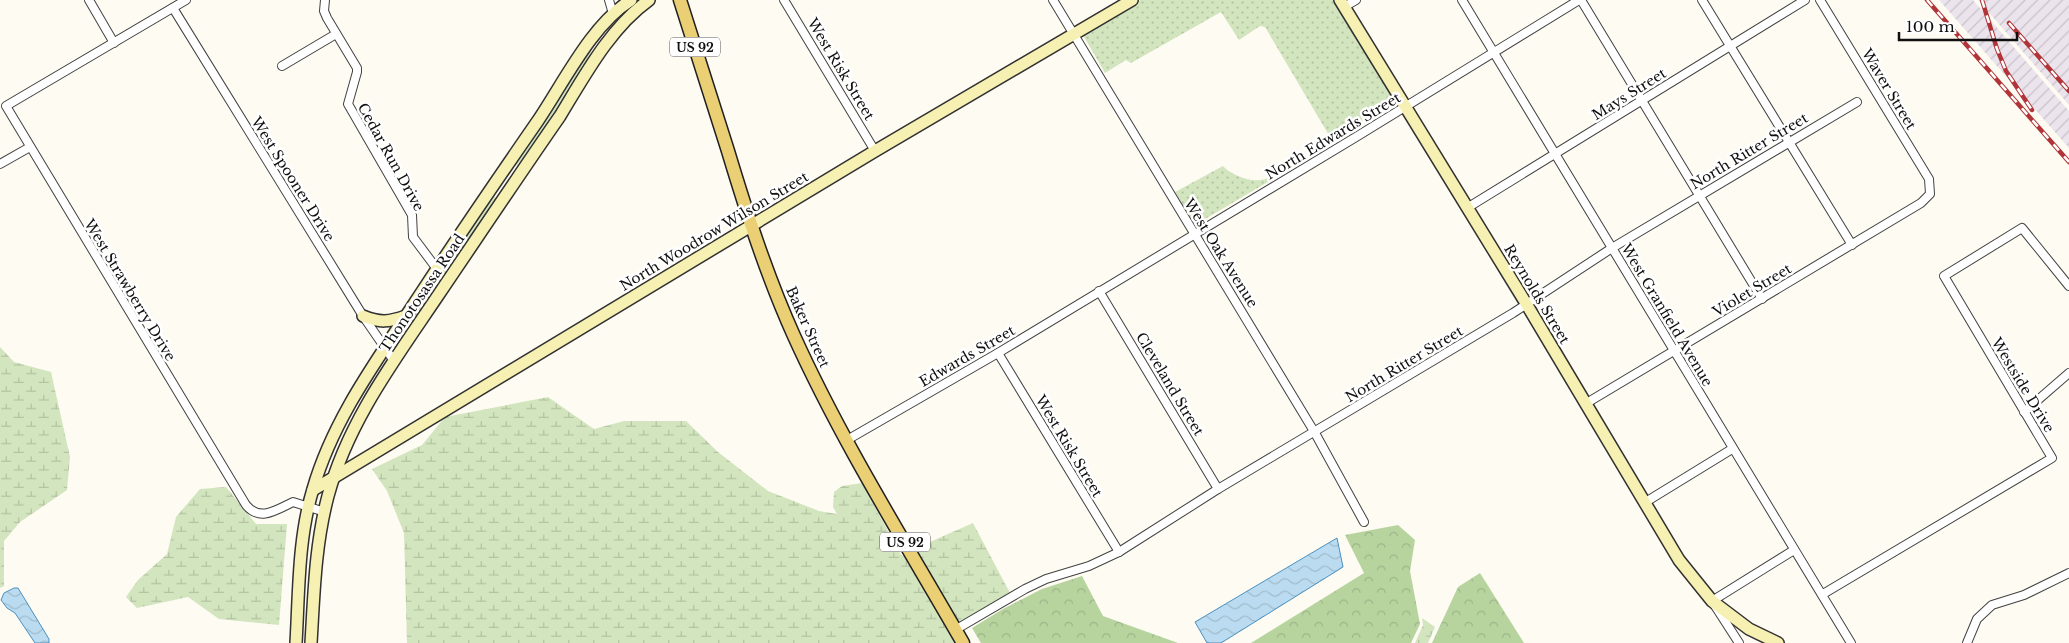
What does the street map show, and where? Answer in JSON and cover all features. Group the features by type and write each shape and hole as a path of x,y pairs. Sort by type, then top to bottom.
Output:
{"main road":[{"name":"Thonotosassa Road","path":"311,643 316,558 325,512 335,476 354,427 394,361 632,5 649,0"},
{"name":"Baker Street","path":"680,0 751,225 769,277 794,335 818,386 847,440 963,643"},
{"name":"North Woodrow Wilson Street","path":"313,490 751,225 1074,36 1132,0"},
{"name":"Reynolds Street","path":"1342,4 1527,305 1679,560 1712,601 1763,640 1778,643"},
{"path":"607,45 613,14 632,5"},
{"name":"Thonotosassa Road","path":"296,643 300,566 309,508 313,490 332,438 341,420 384,348 568,74 599,30 613,14"},
{"path":"363,316 376,322 384,322 406,316"}],"street":[{"path":"89,0 114,43 186,0"},
{"name":"Cedar Run Drive","path":"326,0 324,11 355,65 357,72 348,104 412,215 414,238 437,269"},
{"path":"609,0 613,14"},
{"name":"West Risk Street","path":"784,0 875,151"},
{"name":"West Oak Avenue","path":"1053,0 1315,433 1364,522"},
{"path":"1342,4 1356,0"},
{"name":"West Granfield Avenue","path":"1462,0 1675,350 1732,449 1852,643"},
{"path":"1580,0 1762,299"},
{"name":"North Edwards Street","path":"1099,291 1405,108 1580,0"},
{"path":"1702,0 1852,245"},
{"name":"Mays Street","path":"1466,208 1805,0"},
{"name":"Waver Street","path":"1820,0 1929,179 1930,194"},
{"name":"West Spooner Drive","path":"173,8 363,316 394,361"},
{"path":"282,66 336,34"},
{"name":"West Strawberry Drive","path":"114,43 6,106 233,486 251,511 257,514 271,512 293,502 309,508"},
{"name":"North Ritter Street","path":"955,630 1024,589 1046,579 1089,566 1119,552 1218,489 1315,433 1527,305 1612,248 1857,102"},
{"path":"0,164 30,147"},
{"name":"Violet Street","path":"1585,404 1921,203 1930,194"},
{"name":"Westside Drive","path":"1823,594 2052,458 1944,276 2022,228 2069,286"},
{"name":"Edwards Street","path":"847,440 998,353 1099,291"},
{"name":"Cleveland Street","path":"1099,291 1218,489"},
{"name":"West Risk Street","path":"998,353 1119,552"},
{"path":"2024,412 2069,373"},
{"path":"1644,502 1732,449"},
{"path":"309,508 325,512"},
{"path":"1712,601 1794,550"},
{"path":"1967,643 1977,619 1992,604 2024,595 2069,573"},
{"name":"Reynolds Street","path":"1712,601 1739,643"}],"shaded area":[{"path":"1939,0 1973,0 2069,111 2069,148"},
{"path":"1978,0 2069,0 2069,105"}],"green space":[{"path":"1140,0 1335,0 1394,99 1333,142 1265,27 1260,26 1239,40 1221,12 1131,63 1126,60 1105,73 1083,35"},
{"path":"592,47 582,71 559,108 523,159 515,167 521,152"},
{"path":"1223,166 1245,179 1259,180 1270,177 1273,179 1195,225 1175,192"},
{"path":"495,196 495,200 486,216 423,309 403,331 478,216"},
{"path":"0,347 14,362 51,372 70,457 67,490 20,522 4,541 4,586 0,588"},
{"path":"548,397 594,429 624,421 686,421 718,452 768,491 819,511 837,514 833,507 834,492 842,486 862,483 901,555 908,557 958,643 407,643 404,533 387,491 372,469 422,445 445,417"},
{"path":"226,487 256,524 287,524 279,625 219,619 188,597 137,608 126,597 138,580 167,554 176,517 200,489"},
{"path":"973,523 1010,593 957,624 917,554 923,545"},
{"path":"1398,525 1415,540 1410,571 1420,624 1411,643 1251,643 1364,573 1345,535"},
{"path":"1480,573 1524,643 1432,643 1458,587"},
{"path":"1082,576 1103,616 1178,643 981,643 972,628 1003,609 1042,589"},
{"path":"1422,618 1435,627 1428,643 1415,643 1423,625"}],"water":[{"path":"1337,538 1343,567 1221,643 1207,643 1195,622"},
{"path":"18,588 49,639 49,643 35,643 15,613 7,608 1,600 4,593"}],"railway":[{"path":"1927,0 2069,162"},
{"path":"1982,0 2006,71 2032,110"},
{"path":"2009,23 2069,91"}]}
